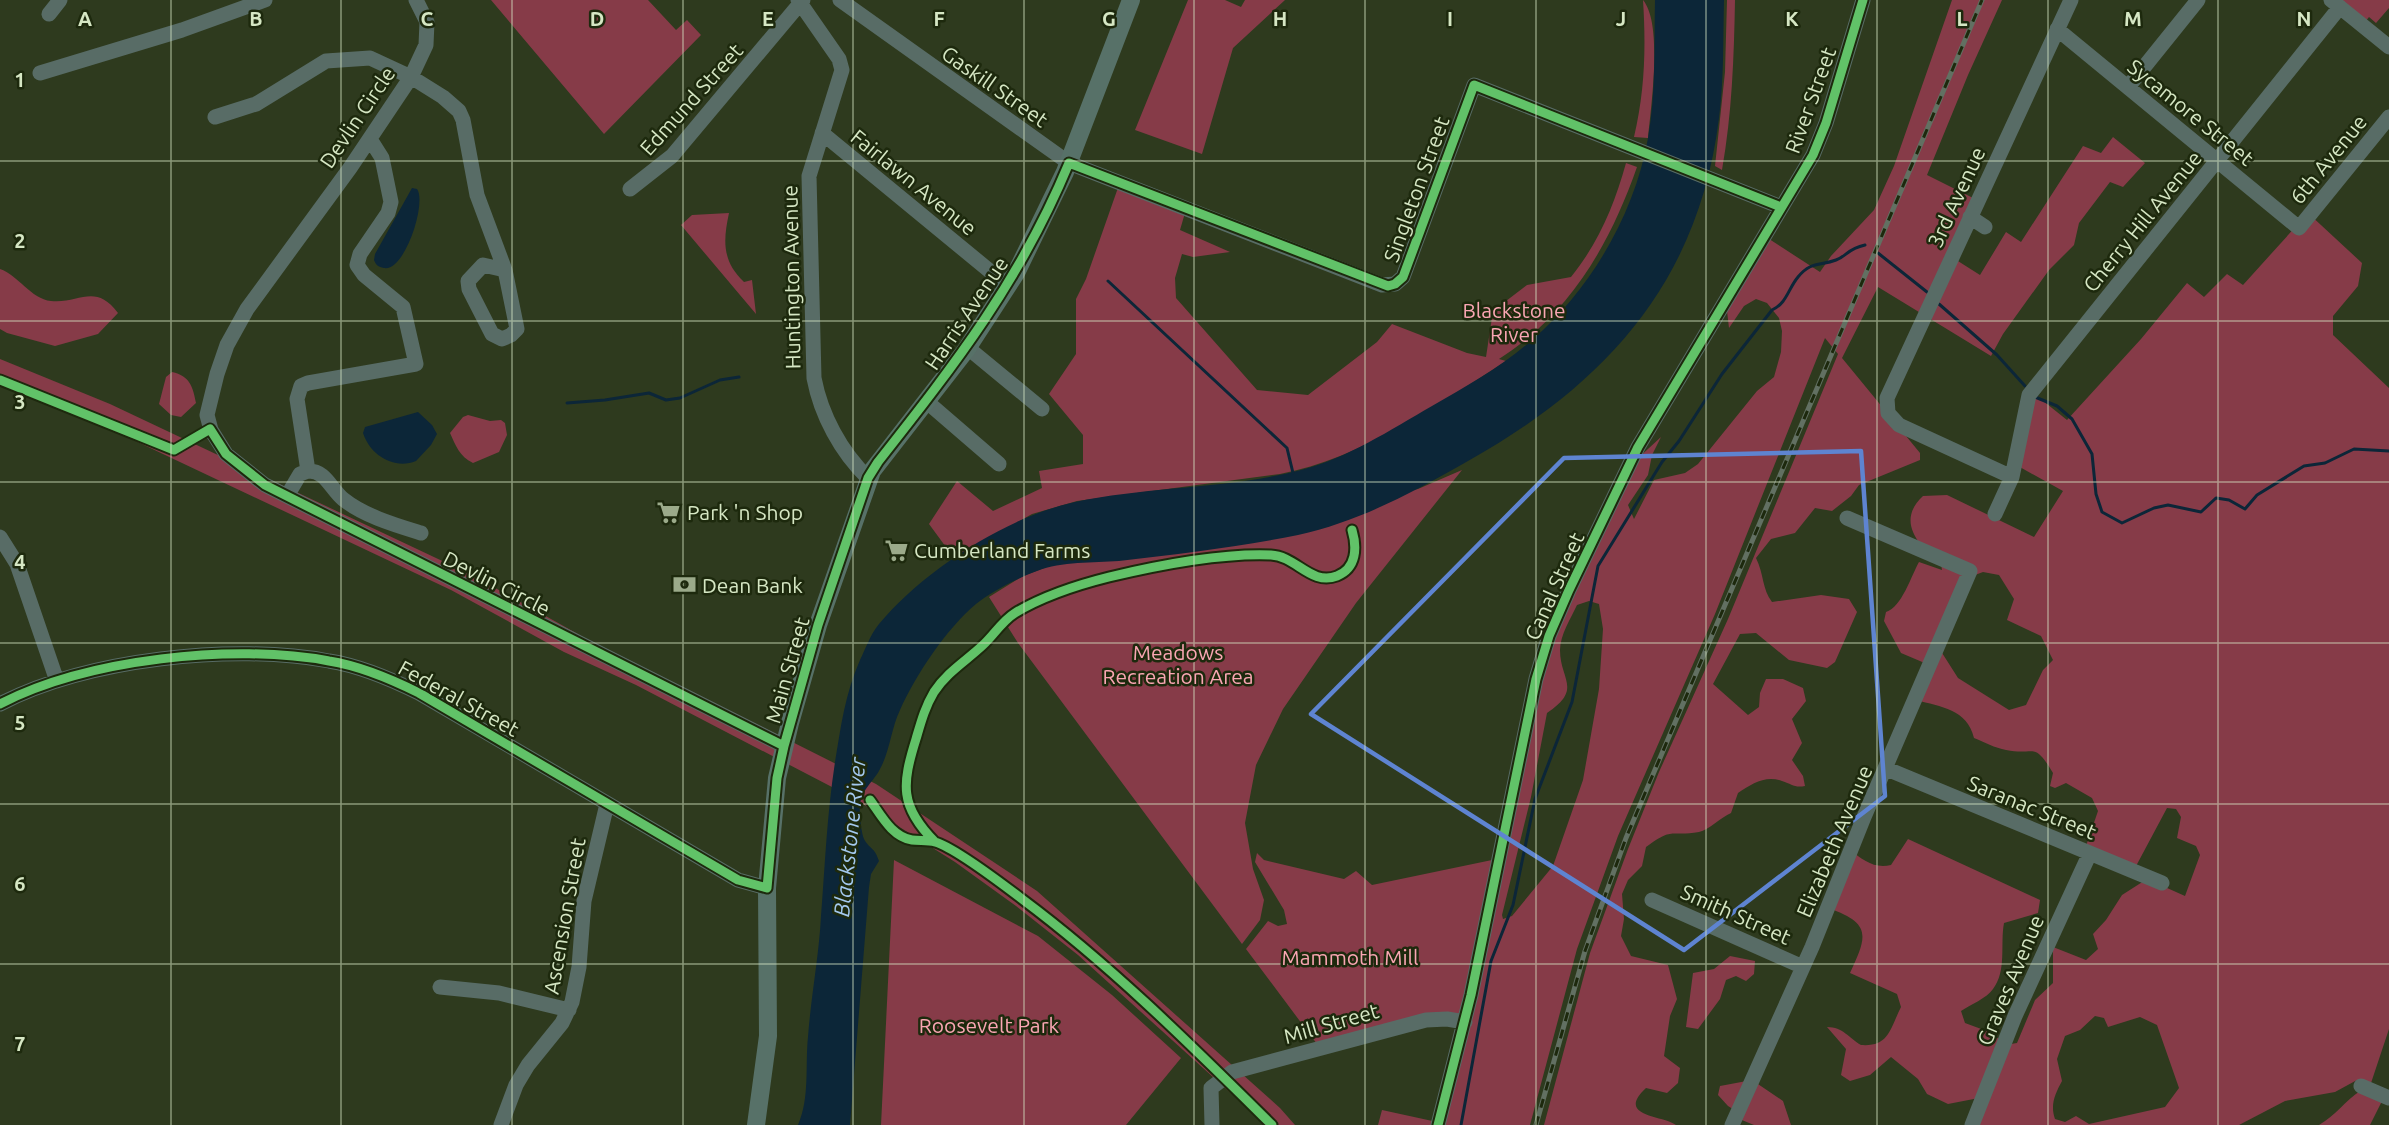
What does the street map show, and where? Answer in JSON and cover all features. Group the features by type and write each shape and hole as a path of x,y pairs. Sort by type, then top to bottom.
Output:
{"main road":[{"name":"Harris Avenue","path":"870,474 968,348 1008,286 1038,231 1069,163 1131,0"},
{"name":"Main Street","path":"756,1125 768,1036 767,888 777,778 818,626 870,474"}],"street":[{"path":"49,14 60,0"},
{"path":"40,73 182,30 265,0"},
{"name":"Devlin Circle","path":"416,0 427,22 426,45 411,77 370,139 247,309 227,345 208,406 207,415 211,430 226,454 248,473 287,496 784,746"},
{"name":"Gaskill Street","path":"840,0 1069,163"},
{"name":"River Street","path":"1781,207 1813,155 1826,123 1863,0"},
{"name":"3rd Avenue","path":"2012,477 1899,425 1888,413 1887,398 2071,0"},
{"path":"2128,87 2198,0"},
{"name":"Huntington Avenue","path":"801,1 841,63 842,70 809,177 814,378 820,405 831,429 852,460 870,474"},
{"name":"Edmund Street","path":"630,189 672,156 801,1"},
{"path":"2335,4 2389,47"},
{"name":"Cherry Hill Avenue","path":"2012,477 2028,395 2217,160 2335,4"},
{"name":"Sycamore Street","path":"2057,29 2299,228"},
{"path":"215,117 256,104 326,61 370,57 411,77 443,96 459,111 463,120 477,195 505,270 517,329 502,339 496,338 489,329 470,293 468,281 483,265 505,270"},
{"name":"Singleton Street","path":"1069,163 1388,286 1402,277 1474,85 1781,207"},
{"name":"6th Avenue","path":"2299,228 2389,117"},
{"name":"Fairlawn Avenue","path":"822,133 1008,286"},
{"path":"308,471 297,399 301,386 416,364 404,307 364,275 357,265 360,254 388,213 391,202 382,158 370,139"},
{"name":"Canal Street","path":"1438,1125 1465,1022 1536,679 1549,636 1638,447 1781,207"},
{"path":"1970,217 1985,227"},
{"path":"968,348 1042,409"},
{"path":"926,401 999,464"},
{"path":"287,496 296,479 308,471 322,474 339,495 359,510 421,533"},
{"path":"1995,514 2012,477"},
{"name":"Elizabeth Avenue","path":"1732,1125 1803,967 1864,817 1887,769 1921,681 1970,571 1847,518"},
{"path":"0,537 17,564 57,681"},
{"name":"Federal Street","path":"0,704 57,681 131,665 230,654 281,655 331,661 375,674 419,693 738,880 767,888"},
{"name":"Saranac Street","path":"1887,769 2162,883"},
{"name":"Ascension Street","path":"501,1125 516,1085 528,1065 562,1023 576,989 584,901 607,804"},
{"name":"Graves Avenue","path":"1972,1125 2015,1016 2090,853"},
{"name":"Smith Street","path":"1652,900 1803,967"},
{"path":"440,987 499,993 569,1010"},
{"name":"Mill Street","path":"1212,1125 1209,1093 1213,1085 1232,1072 1408,1023 1437,1019 1465,1022"},
{"path":"2361,1086 2389,1098"}],"highlighted area":[{"path":"1861,451 1885,796 1684,950 1311,714 1564,458"}],"green space":[{"path":"491,0 648,0 676,30 687,20 701,35 604,134"},
{"path":"1188,0 1225,0 1241,7 1245,0 1285,0 1233,48 1202,154 1135,130"},
{"path":"1643,0 1653,27 1654,46 1648,138 1634,137 1644,69"},
{"path":"1727,0 1735,0 1734,43 1730,107 1722,170 1715,166 1725,72"},
{"name":"Mammoth Mill","path":"1952,0 2002,0 1927,175 1975,199 1950,256 1980,275 2006,232 2021,242 2083,146 2101,153 2113,137 2145,163 2123,187 2110,182 2079,223 2074,245 2049,270 2003,334 1991,356 1878,287 1842,358 1920,453 1920,460 1859,485 1851,496 1832,511 1815,508 1795,533 1771,539 1756,558 1766,592 1772,602 1821,595 1849,599 1857,612 1835,662 1827,668 1789,660 1756,633 1740,634 1713,684 1748,715 1759,707 1760,693 1766,679 1783,679 1803,688 1806,701 1792,719 1802,743 1792,760 1803,776 1805,786 1796,786 1776,779 1759,781 1738,793 1731,813 1707,829 1662,836 1646,847 1642,866 1628,880 1622,894 1624,919 1621,936 1631,956 1668,965 1677,999 1670,1016 1664,1056 1680,1068 1678,1083 1667,1093 1646,1088 1638,1098 1636,1105 1638,1110 1644,1114 1676,1125 1544,1125 1590,953 1628,849 1659,772 1728,619 1838,354 1825,338 1715,614 1618,836 1577,949 1530,1125 1378,1125 1382,1110 1437,1122 1463,1026 1447,1019 1320,1048 1246,949 1268,921 1278,926 1287,924 1284,910 1255,862 1257,853 1264,860 1344,879 1356,871 1372,885 1492,860 1540,667 1636,460 1661,437 1652,455 1648,475 1628,505 1634,519 1654,480 1685,473 1698,464 1757,391 1774,377 1781,352 1782,331 1779,318 1767,303 1756,299 1744,306 1729,328 1727,311 1766,237 1820,272 1831,256 1874,210 1894,166","holes":["1589,601 1599,604 1603,629 1599,689 1583,780 1553,866 1512,916 1503,919 1502,915 1531,797 1547,713 1558,705 1567,690 1560,650 1562,638 1577,605"]},
{"path":"2337,0 2389,0 2389,8 2376,23 2369,17 2365,22"},
{"name":"Blackstone River","path":"1626,163 1637,167 1626,196 1600,250 1567,299 1547,321 1499,359 1506,361 1398,428 1340,456 1280,474 1077,501 1032,514 954,558 929,524 957,481 993,511 1042,488 1039,471 1083,464 1083,435 1049,394 1076,354 1076,299 1086,279 1120,182 1187,206 1180,230 1230,252 1193,257 1182,254 1175,278 1176,298 1257,390 1308,395 1377,342 1392,324 1467,353 1486,357 1493,311 1527,285 1571,277 1581,264 1598,237"},
{"path":"729,213 725,242 728,258 744,282 752,280 756,314 681,225 692,215"},
{"path":"2308,213 2362,263 2358,286 2333,316 2333,335 2389,388 2389,1029 2370,1086 2357,1080 2335,1092 2285,1101 2239,1125 1973,1125 1984,1097 1948,1104 1927,1094 1918,1079 1891,1057 1870,1075 1850,1081 1841,1075 1846,1049 1827,1027 1842,1031 1861,1045 1878,1043 1891,1029 1901,1007 1897,994 1850,973 1860,949 1862,932 1859,925 1852,919 1828,908 1850,850 1874,865 1891,865 1908,839 2040,900 2038,913 2004,923 2002,966 1997,982 1987,995 1961,1011 1965,1023 1992,1033 2005,1045 2017,1043 2035,1000 2053,983 2053,947 2086,960 2098,949 2093,934 2106,920 2122,895 2147,879 2185,896 2200,855 2196,846 2177,838 2181,817 2176,809 2167,808 2135,868 2086,846 2098,811 2092,798 2066,783 2055,788 2050,786 2053,773 2037,753 2002,749 1974,738 1971,728 1959,715 1943,707 1916,700 1927,664 1901,653 1884,621 1886,612 1897,604 1906,590 1919,562 1942,570 1941,564 1919,542 1911,524 1911,515 1923,496 1947,495 2034,537 2063,491 2018,466 2032,392 2067,420 2141,339 2187,283 2204,297 2227,274 2243,285","holes":["1983,572 1999,575 2014,599 2007,620 2041,636 2053,660 2043,670 2026,705 2009,710 1958,678 1937,645 1967,578","2095,1016 2104,1018 2108,1027 2140,1017 2157,1025 2179,1088 2165,1107 2089,1124 2076,1116 2065,1122 2055,1119 2054,1100 2062,1081 2057,1059 2065,1036 2080,1030"]},
{"path":"0,269 44,299 61,301 94,296 102,298 118,313 98,334 55,346 7,333 0,329"},
{"path":"0,359 110,404 472,575 585,638 876,784 1037,891 1280,1108 1295,1125 1266,1125 1078,955 955,862 855,799 636,685 564,652 451,590 89,419 0,382"},
{"path":"172,372 187,379 194,392 196,403 181,417 171,415 159,404 166,377"},
{"path":"468,415 490,421 501,420 505,423 507,435 499,452 473,463 461,454 450,433 463,417"},
{"name":"Meadows Recreation Area","path":"1462,470 1356,603 1283,709 1256,765 1245,823 1253,869 1264,900 1260,920 1242,944 1018,643 989,597 1023,576 1052,565 1418,489"},
{"name":"Roosevelt Park","path":"894,860 1038,936 1112,995 1181,1058 1126,1125 881,1125"},
{"path":"1730,956 1755,961 1754,974 1746,981 1736,976 1726,980 1720,999 1698,1029 1686,1027 1693,973 1714,969"},
{"path":"1752,1080 1783,1101 1791,1125 1754,1125 1737,1118 1736,1111 1718,1095 1720,1086"},
{"path":"2360,1091 2382,1101 2370,1125 2319,1125 2330,1117"}],"water":[{"name":"Blackstone River","path":"1655,0 1724,0 1722,89 1708,176 1691,229 1667,278 1638,321 1603,361 1563,397 1518,431 1427,484 1365,514 1298,535 1253,543 1047,568 1022,577 997,590 965,614 943,639 914,682 897,717 883,762 861,800 860,817 863,836 879,861 871,874 869,887 850,1125 798,1125 806,1093 809,1022 819,946 828,820 835,762 851,685 868,642 879,624 919,584 943,566 968,548 1022,520 1075,502 1131,493 1245,481 1318,465 1384,434 1484,375 1521,349 1574,297 1607,248 1633,194 1642,166 1651,121"},
{"path":"412,188 417,189 419,207 412,235 399,259 392,266 380,267 374,260 375,254"},
{"path":"418,412 432,425 437,434 431,445 416,461 399,464 391,462 377,454 366,441 363,433 365,427"}],"waterway":[{"path":"1461,1125 1491,961 1513,905 1535,799 1572,702 1598,566 1662,462 1679,441 1722,374 1772,310 1784,300 1798,277 1807,268 1836,260 1854,248 1865,245"},
{"path":"1878,253 1927,292"},
{"path":"1108,281 1287,448 1293,473"},
{"path":"1939,304 1997,355 2025,386"},
{"path":"567,403 649,393 666,400 680,398 720,380 739,377"},
{"path":"2035,397 2057,406 2072,419 2092,454 2096,494 2102,512 2122,523 2154,508 2168,505 2201,512 2216,498 2229,500 2245,509 2257,495 2304,466 2325,463 2354,449 2389,451"}],"railway":[{"path":"1536,1125 1585,951 1626,838 1982,0"}],"cycle path":[{"path":"1438,1125 1471,995 1536,679 1549,636 1638,447 1813,155 1826,123 1863,0"},
{"path":"0,704 35,688 75,676 161,659 249,654 291,656 341,663 376,674 419,693 738,880 767,888 777,778 784,746 818,625 868,478 960,355 1008,283 1050,206 1069,163 1388,286 1395,284 1403,277 1474,85 1781,207"},
{"path":"0,380 174,450 210,429 226,454 265,485 784,746"},
{"path":"935,842 915,817 907,794 908,769 922,721 939,685 983,645 1010,616 1037,601 1109,577 1211,558 1271,555 1288,560 1319,577 1337,576 1348,568 1354,556 1355,543 1352,530"},
{"path":"870,800 888,825 899,835 912,840 935,842 954,851 1056,925 1151,1008 1272,1125"}],"place":[{"name":"Park 'n Shop","path":"669,512"},
{"name":"Cumberland Farms","path":"896,550"},
{"name":"Dean Bank","path":"684,585"}]}
